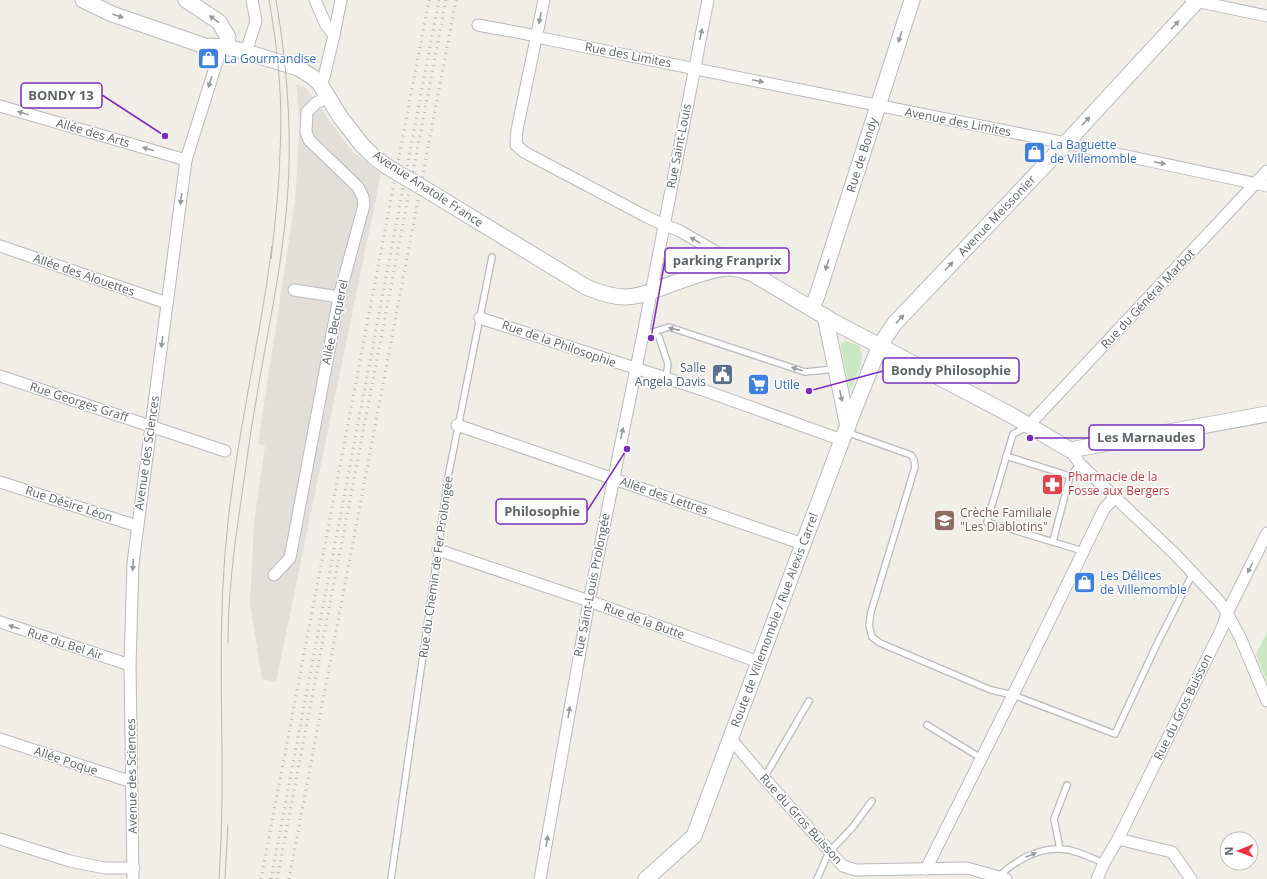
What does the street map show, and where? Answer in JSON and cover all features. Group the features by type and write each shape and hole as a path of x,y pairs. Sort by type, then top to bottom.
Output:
{"street":[{"name":"Avenue Anatole France","path":"83,0 112,14 205,46 226,47 298,68 310,75 324,91 341,118 362,145 386,166 586,287 602,293 625,297 651,292 713,271 728,268 739,269 753,274"},
{"path":"186,0 219,22 228,37 226,47"},
{"path":"246,52 256,21 252,0"},
{"path":"316,0 326,25 334,35"},
{"path":"324,91 324,77 341,0"},
{"path":"478,25 536,37 544,0"},
{"name":"Rue Saint-Louis","path":"651,292 708,0"},
{"name":"Rue de Bondy","path":"812,309 912,0"},
{"path":"1195,0 1267,16"},
{"name":"Avenue Meissonier","path":"880,345 896,323 1066,143 1195,0"},
{"name":"Avenue Anatole France","path":"536,37 516,145 524,152 664,225 678,230 812,309 1070,450"},
{"name":"Rue des Limites","path":"536,37 720,73"},
{"name":"Avenue des Sciences","path":"134,874 130,665 133,563 137,526 152,426 186,160 218,55 226,47"},
{"name":"Avenue des Limites","path":"720,73 877,106 1066,143 1267,186"},
{"name":"Allée Becquerel","path":"274,574 290,558 338,297 364,205 363,197 358,186 309,140 306,132 307,112 316,103 324,91"},
{"name":"Allée des Arts","path":"0,106 186,160"},
{"name":"Rue du Général Marbot","path":"1028,426 1267,171"},
{"name":"Allée des Alouettes","path":"0,246 167,303"},
{"path":"294,290 338,297"},
{"name":"Rue Saint-Louis Prolongée","path":"540,879 588,601 635,369 648,331 651,292"},
{"path":"825,316 836,369 845,433"},
{"name":"Rue de la Philosophie","path":"480,318 635,369 845,433"},
{"name":"Route de Villemomble / Rue Alexis Carrel","path":"646,879 694,836 845,433 880,345"},
{"name":"Rue Georges Graff","path":"0,376 225,451"},
{"path":"1267,414 1070,450 1080,464 1116,496 1219,600 1240,637 1267,701"},
{"name":"Allée des Lettres","path":"457,426 803,544"},
{"name":"Rue Désire Léon","path":"0,482 137,526"},
{"path":"926,869 1104,509 1116,496"},
{"name":"Rue du Gros Buisson","path":"1097,879 1104,863 1118,840 1267,533"},
{"name":"Rue de la Butte","path":"438,550 588,601 759,662"},
{"name":"Rue du Bel Air","path":"0,622 130,665"},
{"name":"Rue du Gros Buisson","path":"730,738 829,852 843,866 856,870 967,868 998,878"},
{"name":"Allée Poque","path":"0,739 132,782"},
{"path":"0,839 70,861 134,874"},
{"path":"1118,840 1172,852 1191,879"}],"lane":[{"name":"Rue du Chemin de Fer Prolongée","path":"391,879 448,477 492,257"},
{"path":"648,331 669,327 805,372 836,369"},
{"path":"648,331 659,337 668,364 666,378"},
{"path":"1028,426 1013,434 986,522 1083,551"},
{"path":"845,433 911,455 914,460 915,467 871,612 869,625 872,637 880,643 991,690 1013,695 1115,734 1156,646 1193,573"},
{"path":"1006,456 1070,476"},
{"path":"1053,541 1070,476 1080,464"},
{"path":"764,778 809,701"},
{"path":"927,725 981,758"},
{"path":"1060,849 1054,819 1067,786"},
{"path":"817,879 829,852 852,828 872,801"},
{"path":"998,878 1008,868 1030,855 1045,851 1060,849 1104,863"}],"shaded area":[{"path":"296,84 305,87 351,150 381,174 276,682 262,679 250,603 254,523 265,446 258,444 295,201 300,121"}],"green space":[{"path":"846,341 859,346 862,357 858,374 850,390 841,348 842,343"},
{"path":"1267,632 1267,682 1256,654"}],"tram line":[{"path":"219,879 222,797 221,634 225,553 234,476 267,284 272,246 271,259 279,179 281,133 280,95 275,38 269,0"},
{"path":"228,643 230,589 236,536 252,426 280,261 286,214 289,160 288,107 284,53 276,0"},
{"path":"225,879 228,825"}],"railway":[{"path":"261,879 429,0"},
{"path":"271,879 439,0"},
{"path":"277,879 446,0"},
{"path":"289,879 456,0"}],"place":[{"name":"La Gourmandise","path":"208,59"},
{"name":"BONDY 13","path":"165,136"},
{"name":"La Baguette de Villemomble","path":"1035,152"},
{"name":"parking Franprix","path":"651,338"},
{"name":"Salle Angela Davis","path":"722,375"},
{"name":"Utile","path":"759,385"},
{"name":"Bondy Philosophie","path":"809,391"},
{"name":"Les Marnaudes","path":"1030,438"},
{"name":"Philosophie","path":"627,449"},
{"name":"Pharmacie de la Fosse aux Bergers","path":"1053,484"},
{"name":"Crèche Familiale \"Les Diablotins\"","path":"944,520"},
{"name":"Les Délices de Villemomble","path":"1085,583"}]}
